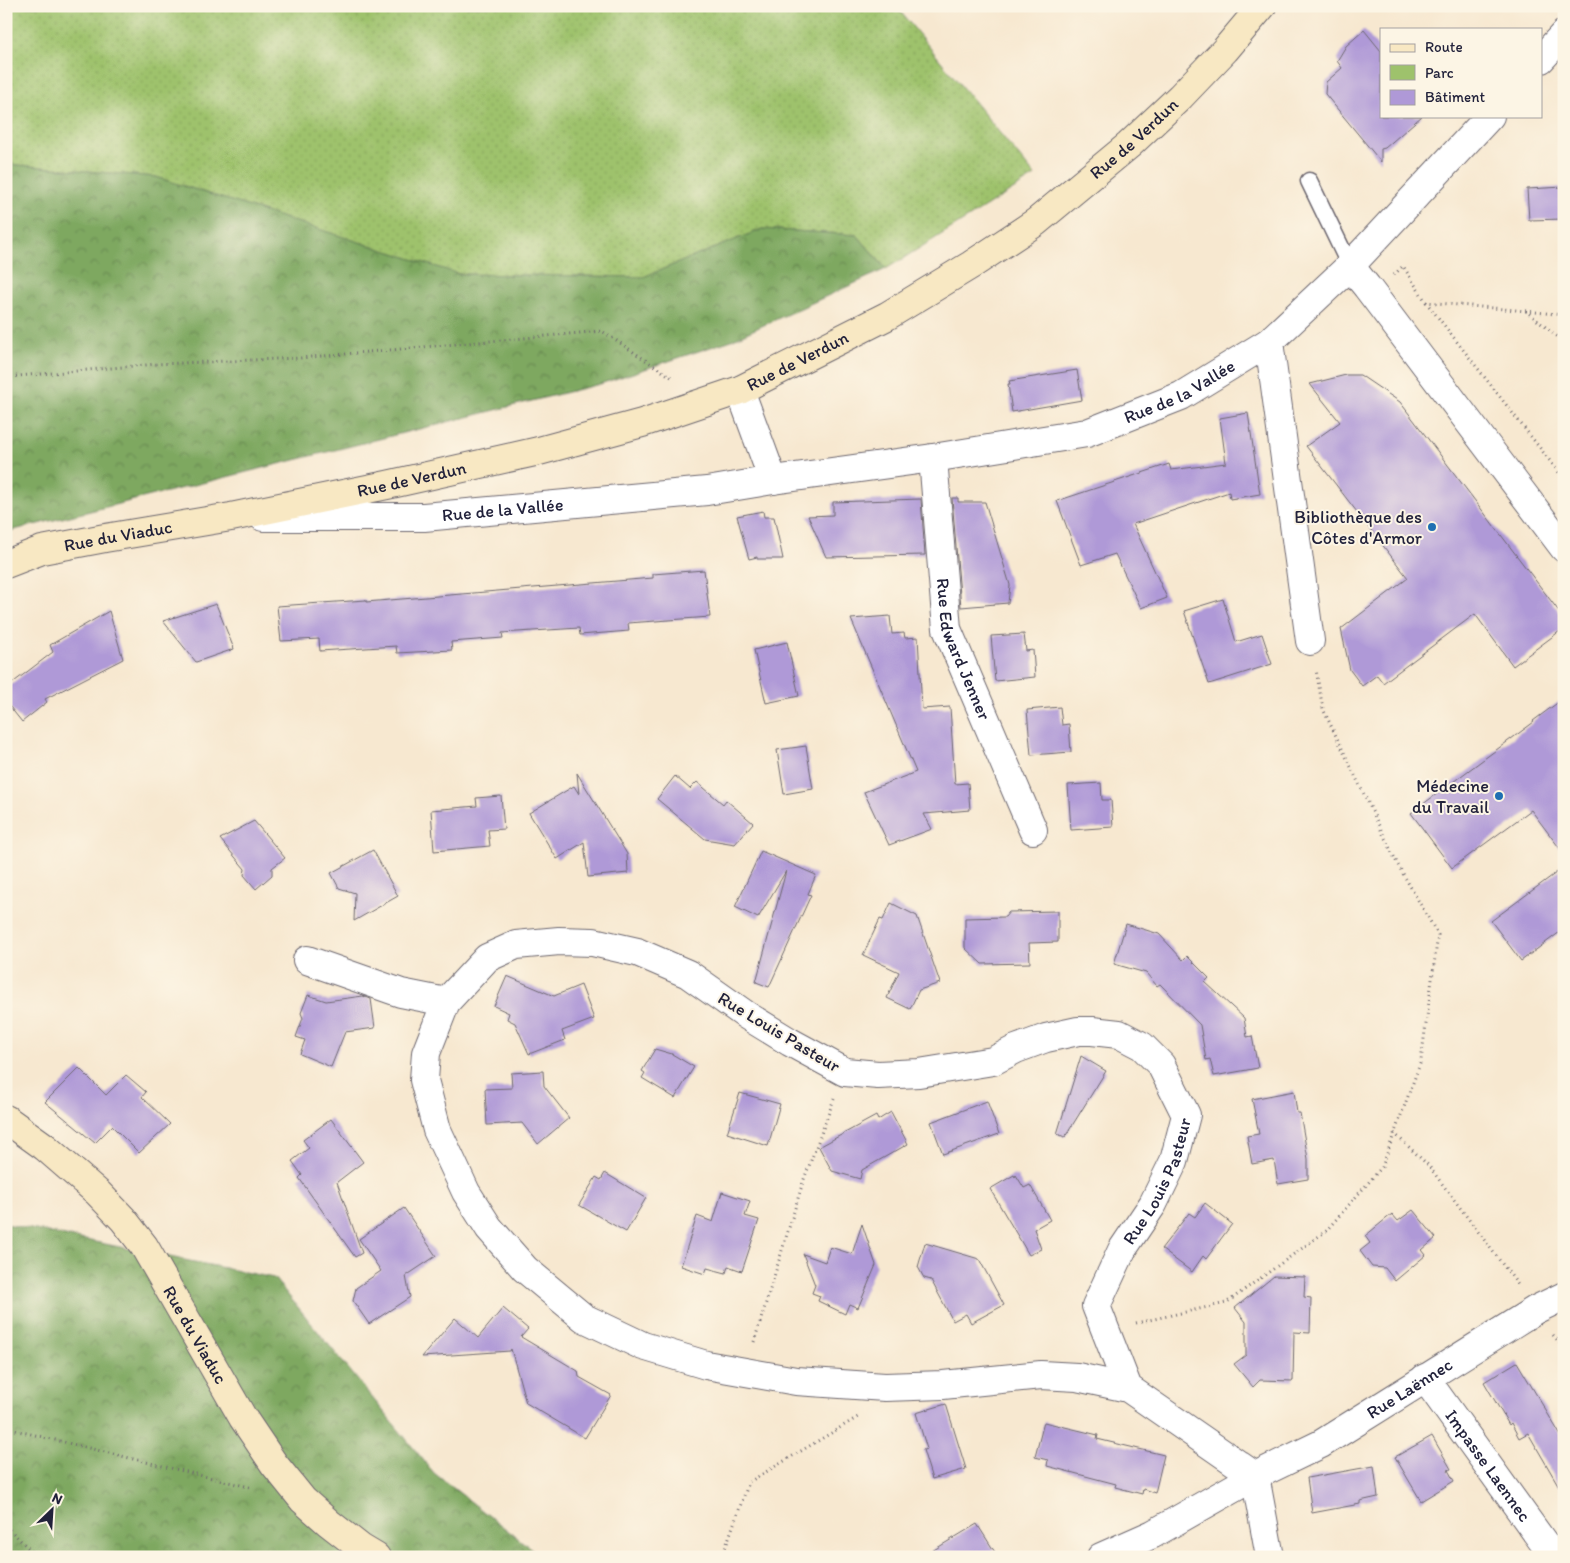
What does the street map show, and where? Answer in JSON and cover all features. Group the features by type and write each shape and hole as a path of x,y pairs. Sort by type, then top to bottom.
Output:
{"main road":[{"name":"Rue de Verdun","path":"232,517 539,451 642,423 740,390 887,316 971,265 1036,222 1129,145 1174,103 1225,50 1262,6"},
{"name":"Rue du Viaduc","path":"6,564 42,550 232,517"},
{"name":"Rue du Viaduc","path":"6,1120 45,1147 98,1193 122,1219 144,1246 243,1418 274,1464 303,1500 361,1548 376,1557"}],"street":[{"path":"1542,58 1564,34"},
{"name":"Rue de la Vallée","path":"232,517 424,517 707,491 1087,433 1182,396 1269,342 1350,266 1488,118"},
{"path":"1350,266 1564,548"},
{"path":"1269,342 1310,641"},
{"path":"740,390 773,480"},
{"name":"Rue Edward Jenner","path":"933,458 947,629 1034,830"},
{"name":"Rue Louis Pasteur","path":"1128,1388 1096,1306 1122,1250 1153,1204 1174,1161 1186,1115 1161,1065 1142,1046 1119,1034 1092,1031 1078,1032 1046,1038 1016,1049 993,1061 919,1073 878,1075 845,1072 746,1015 688,974 637,952 593,942 559,941 516,945 487,958 446,1002 426,1053 424,1080 437,1130 466,1192 489,1228 525,1269 584,1318 643,1346 706,1365 796,1381 885,1387 943,1385 1042,1375 1077,1377 1128,1388 1255,1476"},
{"path":"307,960 401,993 446,1002"},
{"name":"Rue Laënnec","path":"1101,1557 1153,1534 1255,1476 1320,1444 1535,1310 1564,1296"},
{"name":"Impasse Laennec","path":"1425,1378 1551,1553"},
{"path":"1255,1476 1270,1557"}],"lane":[{"path":"1309,181 1350,266"}],"path":[{"path":"1374,296 1403,266 1426,302 1564,479"},
{"path":"1426,302 1564,315"},
{"path":"1526,311 1564,342"},
{"path":"6,377 156,364 300,358 602,331 708,401"},
{"path":"1106,1330 1226,1303 1326,1231 1382,1167 1421,1060 1438,935 1398,865 1323,709 1310,641"},
{"path":"746,1372 803,1182 845,1072"},
{"path":"1394,1133 1428,1165 1520,1288 1548,1330 1564,1348"},
{"path":"722,1557 749,1482 860,1416"},
{"path":"6,1428 255,1488"},
{"path":"6,1526 37,1557"}],"green space":[{"path":"6,6 901,6 899,10 1035,176 886,269 857,235 762,229 644,277 458,274 156,177 6,164"},
{"path":"6,164 156,177 459,274 643,277 762,229 857,235 886,269 729,341 600,384 6,532"},
{"path":"6,1224 274,1278 434,1473 542,1557 6,1557"}],"building":[{"path":"1364,30 1380,50 1380,118 1420,118 1385,148 1381,149 1381,162 1325,94 1326,82 1342,68 1337,61 1346,46"},
{"path":"1564,187 1564,219 1529,220 1527,189"},
{"path":"1077,370 1082,400 1012,412 1009,381"},
{"path":"1346,375 1360,375 1400,402 1564,618 1564,628 1513,666 1475,614 1383,683 1377,675 1362,686 1350,670 1341,629 1408,578 1306,446 1340,422 1310,384"},
{"path":"1248,413 1260,494 1230,499 1229,492 1133,524 1167,598 1141,608 1115,554 1081,565 1057,501 1169,464 1171,470 1226,463 1220,418"},
{"path":"952,498 958,498 958,502 985,502 1010,585 1008,603 961,607"},
{"path":"921,499 925,555 826,557 808,516 833,515 833,502"},
{"path":"763,511 764,517 774,517 783,559 757,559 757,557 749,559 737,516"},
{"path":"704,570 710,617 628,623 629,631 580,635 579,628 502,633 503,638 451,642 452,650 397,653 396,646 320,651 319,639 281,641 277,606 366,600 366,602 653,578 653,574"},
{"path":"1223,599 1236,642 1262,634 1272,664 1209,684 1184,611"},
{"path":"216,604 234,649 196,662 163,621"},
{"path":"109,611 123,659 45,699 47,702 22,722 6,702 6,688 53,652 50,645"},
{"path":"890,616 892,634 904,633 905,638 918,637 922,709 950,707 955,784 968,783 970,810 924,814 932,829 889,845 864,792 916,772 851,619"},
{"path":"1024,634 1026,651 1033,650 1035,677 995,681 991,636"},
{"path":"787,642 799,696 766,703 754,650"},
{"name":"Médecine du Travail","path":"1564,698 1564,854 1531,810 1452,868 1411,813"},
{"path":"1060,707 1062,725 1069,724 1071,752 1031,755 1027,710"},
{"path":"806,746 813,789 784,794 777,750"},
{"path":"577,773 627,854 628,873 588,877 584,842 557,859 529,813 574,786 579,794"},
{"path":"675,776 690,789 697,782 723,804 726,800 753,823 735,844 705,839 657,799"},
{"path":"1101,783 1102,800 1111,800 1113,827 1071,830 1068,785"},
{"path":"501,796 504,829 488,830 490,846 434,851 431,810 477,806 476,798"},
{"path":"254,821 285,858 272,868 272,875 256,889 244,875 245,869 220,839"},
{"path":"373,850 398,896 354,921 355,893 339,888 331,873"},
{"path":"761,851 816,875 808,894 811,895 769,987 756,982 786,871 758,918 735,907"},
{"path":"1564,867 1564,929 1521,961 1491,921"},
{"path":"891,903 917,916 940,983 919,990 910,1009 887,998 899,972 863,955 880,919 883,920"},
{"path":"1058,911 1058,942 1029,943 1030,963 982,964 965,948 965,918 1005,917 1009,912"},
{"path":"1126,924 1159,934 1183,960 1187,956 1209,978 1205,982 1244,1018 1247,1037 1252,1036 1258,1068 1214,1076 1210,1059 1206,1060 1200,1025 1160,984 1157,986 1146,973 1114,964"},
{"path":"507,976 554,996 581,985 594,1019 562,1031 565,1040 529,1054 515,1023 507,1019 509,1013 494,1006"},
{"path":"308,995 326,1001 363,996 371,999 375,1028 345,1032 331,1067 300,1054 305,1040 296,1037 303,1018 301,1013"},
{"path":"655,1049 672,1054 694,1067 675,1098 642,1078 645,1073 642,1071"},
{"path":"1081,1056 1106,1071 1065,1137 1057,1134"},
{"path":"79,1068 106,1095 126,1075 146,1092 142,1097 170,1124 139,1153 112,1126 95,1143 45,1102"},
{"path":"543,1071 544,1086 569,1118 538,1144 522,1123 487,1125 485,1089 512,1088 511,1073"},
{"path":"1294,1091 1308,1159 1308,1179 1278,1184 1274,1160 1252,1164 1247,1136 1259,1134 1252,1099"},
{"path":"740,1093 780,1104 768,1146 727,1133"},
{"path":"987,1101 999,1134 943,1154 931,1122"},
{"path":"891,1112 908,1144 862,1170 860,1179 832,1171 819,1147 876,1116 878,1120"},
{"path":"331,1119 363,1162 337,1182 362,1253 355,1257 299,1178 302,1175 292,1161 309,1148 303,1140"},
{"path":"605,1173 646,1198 626,1232 579,1205 596,1177 601,1180"},
{"path":"1014,1175 1015,1177 1016,1175 1024,1188 1030,1185 1050,1220 1034,1229 1041,1249 1029,1255 990,1189"},
{"path":"722,1192 750,1201 745,1216 759,1220 742,1271 728,1266 726,1273 707,1268 705,1274 681,1266 697,1216 713,1222"},
{"path":"1205,1203 1232,1224 1206,1259 1203,1256 1192,1272 1161,1249 1189,1213 1195,1217"},
{"path":"404,1208 436,1256 406,1276 410,1297 369,1324 353,1301 356,1288 381,1271 359,1239"},
{"path":"1413,1210 1436,1238 1422,1250 1426,1255 1395,1281 1385,1268 1372,1267 1360,1251 1370,1243 1365,1236 1392,1214 1398,1221"},
{"path":"862,1224 876,1265 858,1308 849,1304 845,1314 818,1301 820,1296 812,1293 815,1285 803,1254 825,1262 830,1247 852,1254"},
{"path":"925,1243 979,1259 1004,1305 971,1323 966,1314 953,1321 931,1280 924,1278 918,1267"},
{"path":"1274,1276 1305,1277 1304,1297 1311,1298 1310,1333 1294,1332 1293,1381 1260,1380 1253,1387 1234,1364 1246,1355 1246,1322 1235,1308"},
{"path":"503,1308 528,1329 521,1337 578,1371 579,1377 611,1395 585,1438 526,1403 511,1349 510,1351 422,1357 455,1318 478,1338"},
{"path":"1517,1362 1564,1441 1564,1495 1528,1433 1519,1438 1511,1423 1509,1425 1484,1382"},
{"path":"946,1404 966,1469 932,1479 923,1450 927,1449 916,1413"},
{"path":"1044,1422 1098,1435 1097,1439 1164,1455 1155,1493 1143,1489 1142,1494 1115,1487 1116,1484 1047,1466 1048,1460 1035,1457"},
{"path":"1432,1436 1451,1469 1448,1470 1454,1481 1421,1501 1395,1457"},
{"path":"1374,1466 1378,1497 1360,1501 1360,1504 1312,1513 1307,1478"},
{"path":"977,1524 998,1557 922,1557"}],"place":[{"name":"Bibliothèque des Côtes d'Armor","path":"1432,527"},
{"name":"Médecine du Travail","path":"1499,796"}]}
